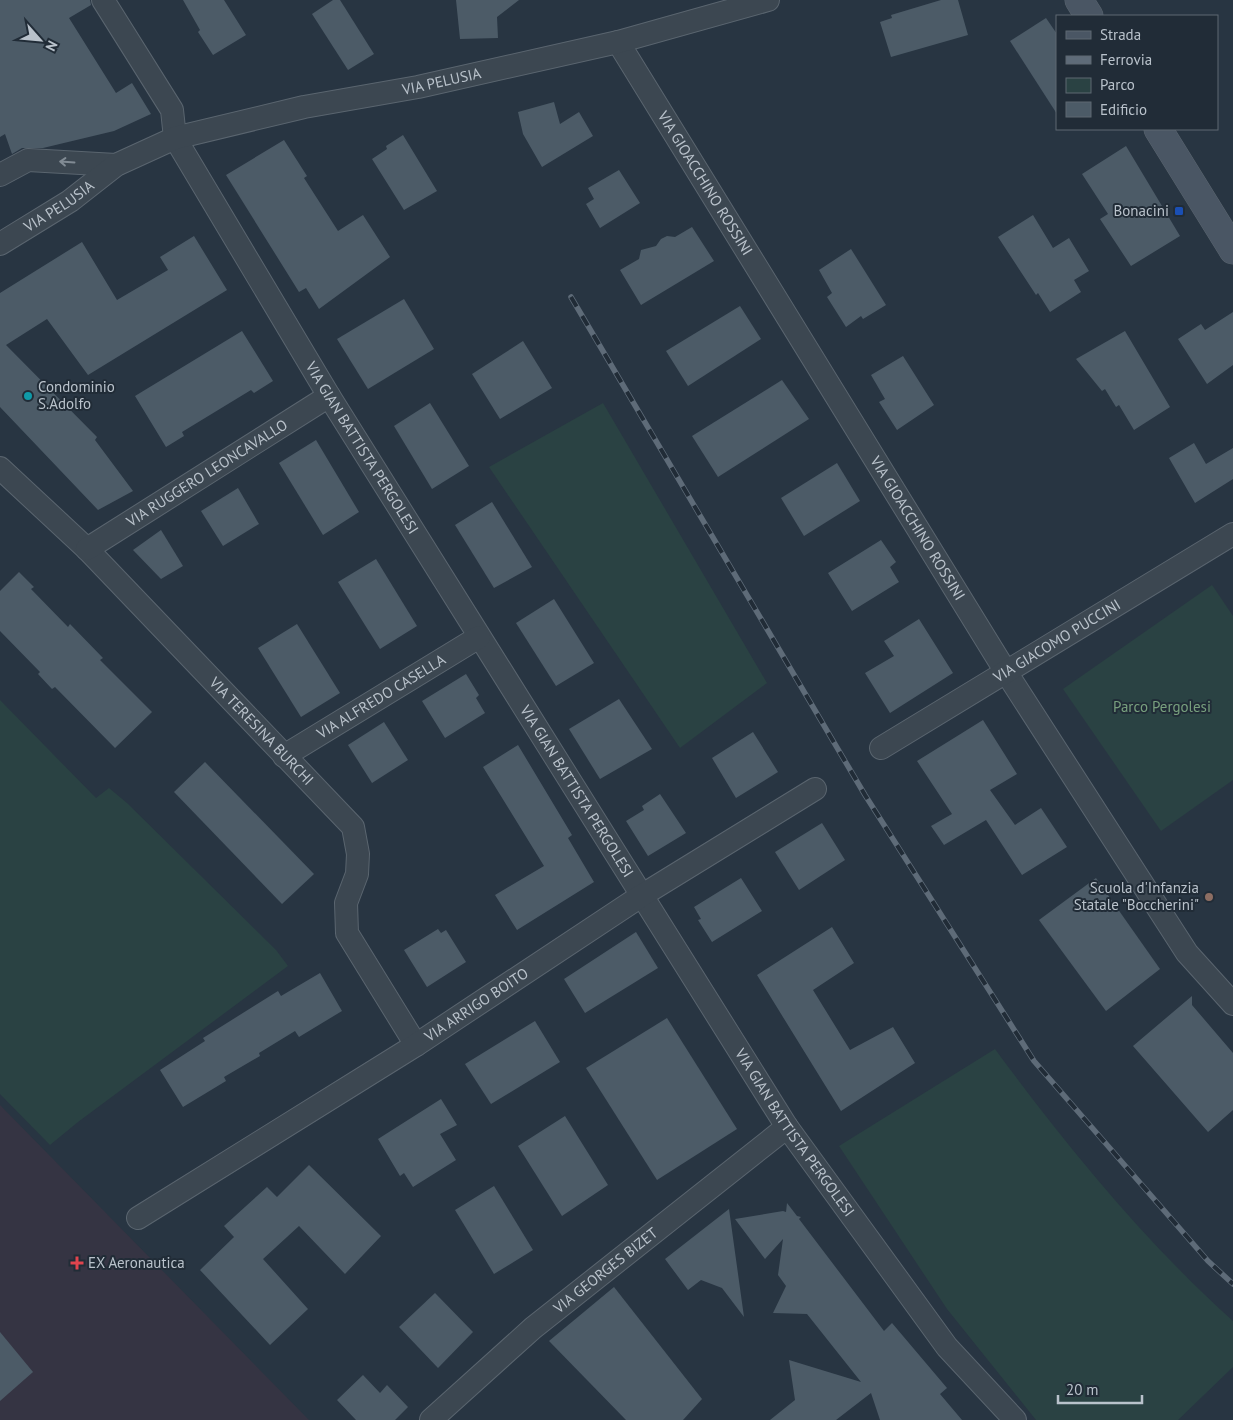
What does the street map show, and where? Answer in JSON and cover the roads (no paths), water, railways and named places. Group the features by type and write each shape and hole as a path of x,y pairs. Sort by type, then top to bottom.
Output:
{"main road":[{"path":"1079,0 1088,15"},
{"path":"1159,130 1233,250"}],"street":[{"path":"103,0 172,110 175,138"},
{"name":"VIA PELUSIA","path":"0,244 70,201 116,165 175,138 304,107 418,86 618,42 768,0"},
{"name":"VIA GIOACCHINO ROSSINI","path":"618,42 1006,672 1187,953 1233,1004"},
{"name":"VIA GIAN BATTISTA PERGOLESI","path":"175,138 329,396 787,1127 946,1347 1014,1420"},
{"name":"VIA PELUSIA","path":"0,175 28,160 116,165"},
{"name":"VIA RUGGERO LEONCAVALLO","path":"87,549 329,396"},
{"name":"VIA TERESINA BURCHI","path":"0,468 87,549 284,756 336,807 353,827 358,854 357,874 346,903 347,933 416,1045"},
{"name":"VIA GIACOMO PUCCINI","path":"881,748 1233,534"},
{"name":"VIA ALFREDO CASELLA","path":"284,756 479,637"},
{"name":"VIA ARRIGO BOITO","path":"138,1218 416,1045 641,896 815,789"},
{"name":"VIA GEORGES BIZET","path":"431,1420 533,1328 787,1127"}],"railway":[{"path":"571,297 865,795 1034,1061 1208,1261 1233,1284"}],"place":[{"name":"Bonacini","path":"1179,211"},
{"name":"Condominio S.Adolfo","path":"28,396"},
{"name":"Scuola d'Infanzia Statale \"Boccherini\"","path":"1209,897"},
{"name":"EX Aeronautica","path":"77,1263"}],"park label":[{"name":"Parco Pergolesi","path":"1162,707"}]}
